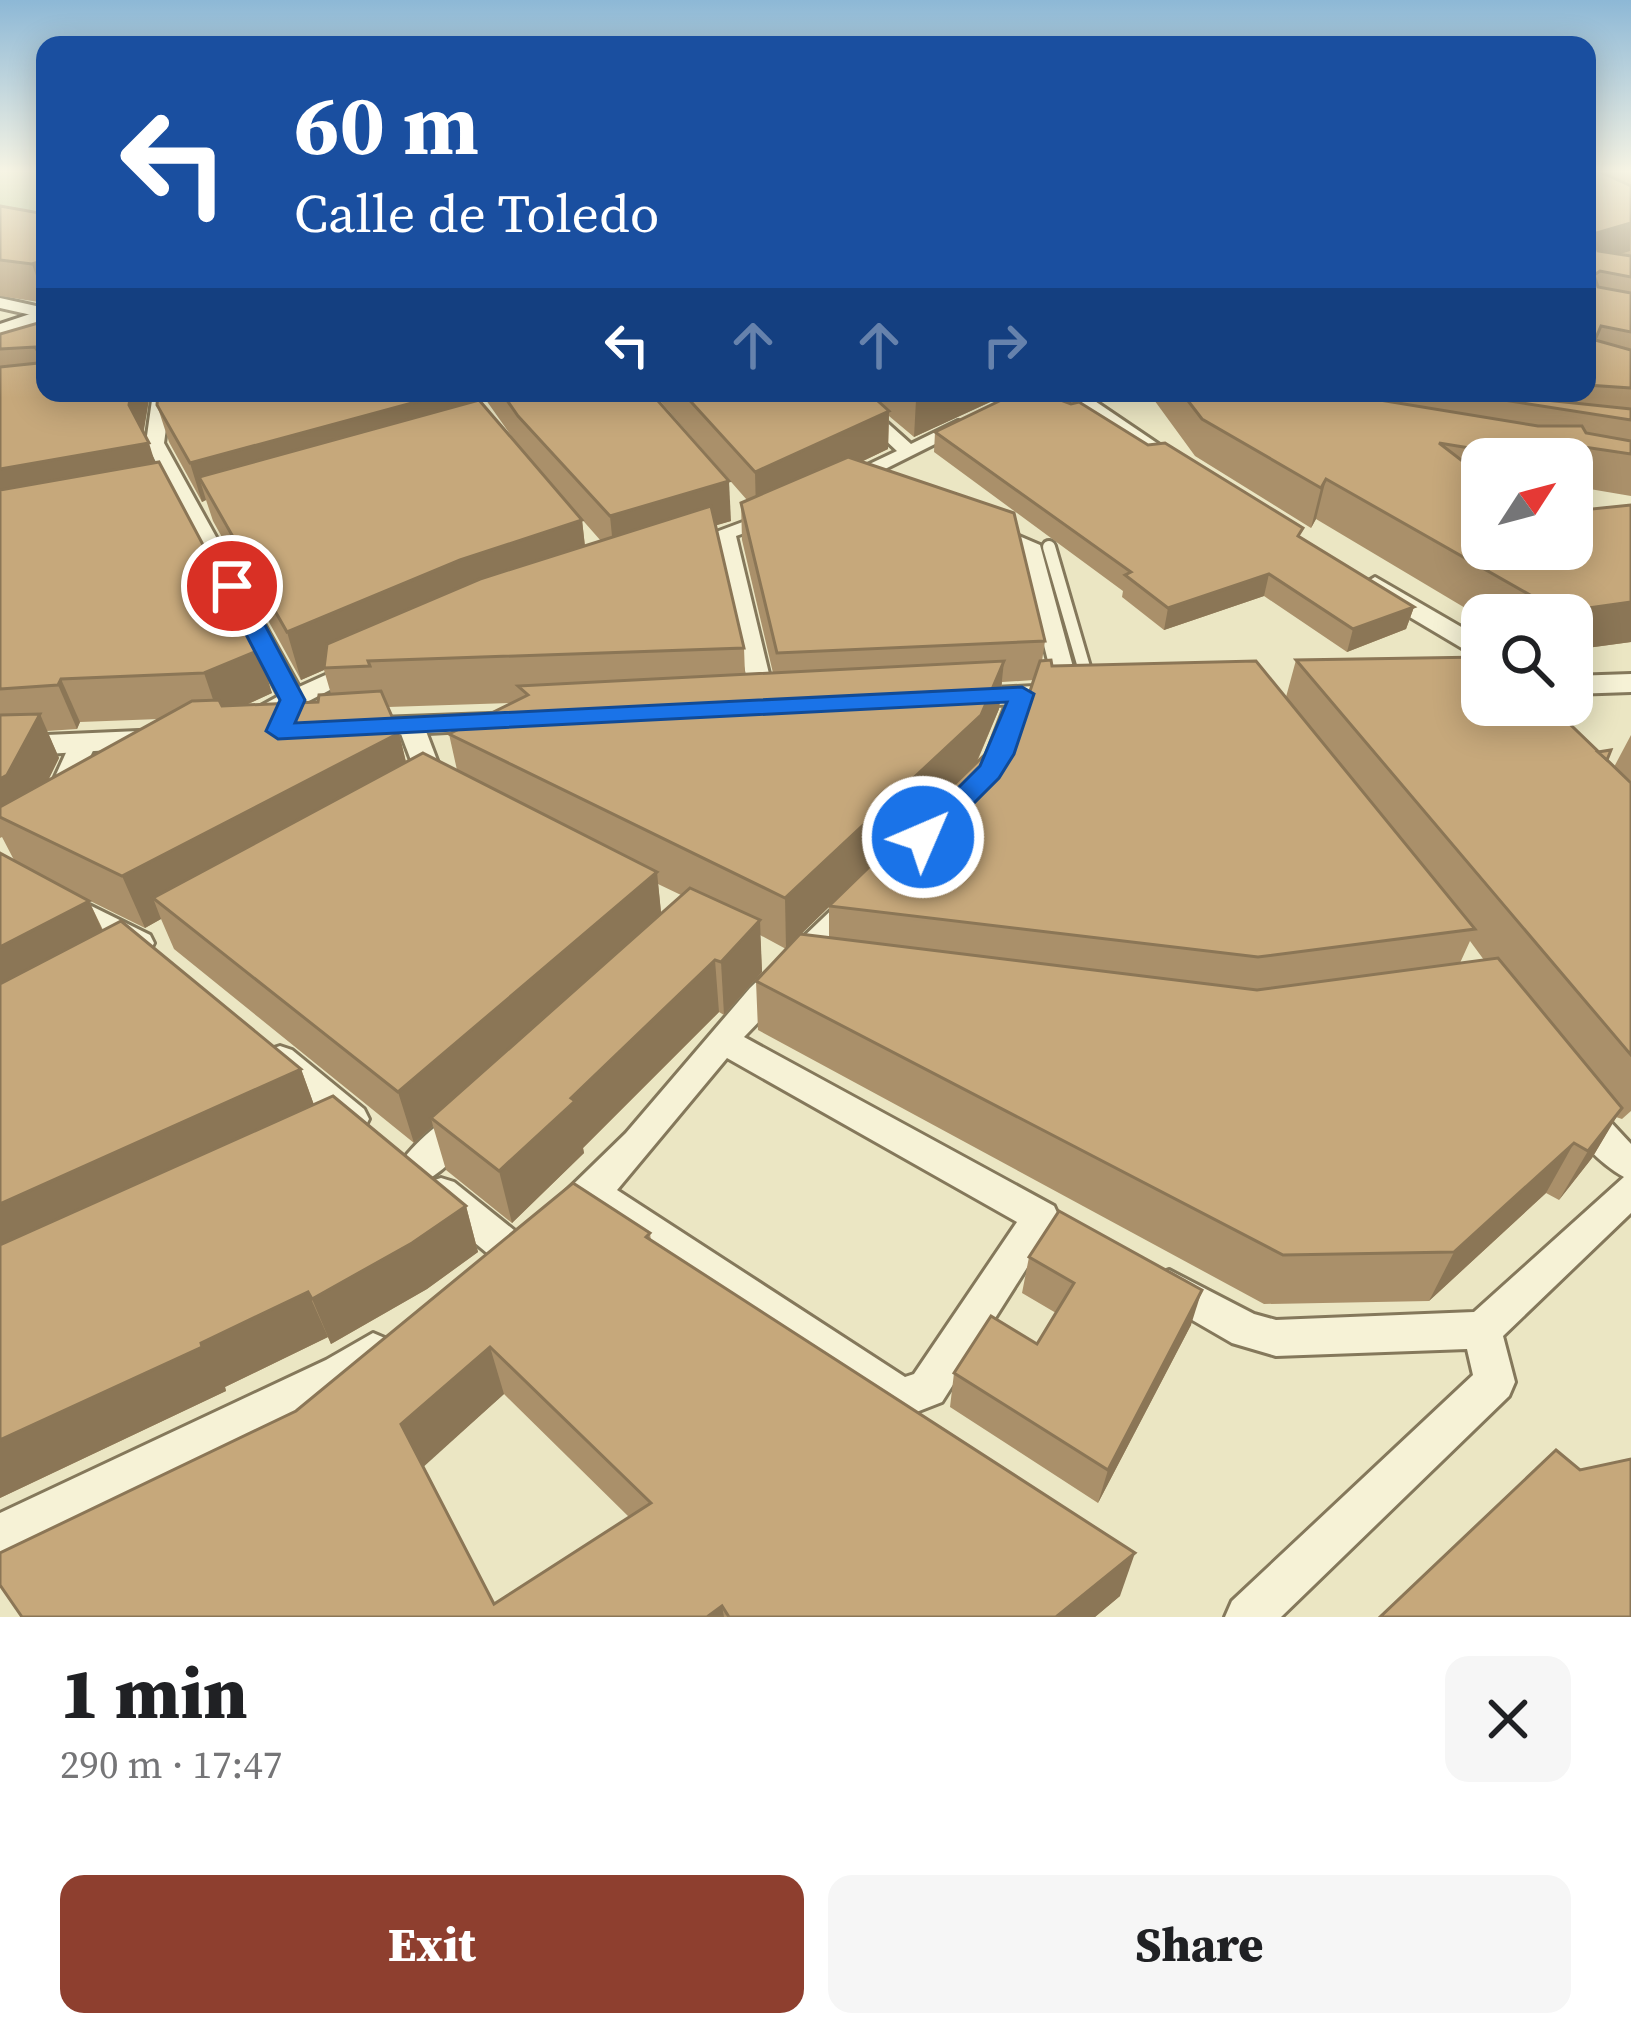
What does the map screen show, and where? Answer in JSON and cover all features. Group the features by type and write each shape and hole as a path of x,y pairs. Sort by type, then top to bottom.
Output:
{"main road":[{"path":"0,332 36,318"},
{"path":"0,342 36,329"}],"street":[{"path":"0,303 36,312"},
{"path":"161,402 155,443 171,490 202,513 292,700"},
{"path":"854,402 909,452"},
{"path":"1083,402 1191,472"},
{"path":"827,492 986,415"},
{"path":"855,478 888,491"},
{"path":"731,501 752,526"},
{"path":"667,552 726,536 797,507"},
{"path":"936,700 1090,692 1030,545 955,516"},
{"path":"726,536 765,708"},
{"path":"1344,566 1461,639"},
{"path":"229,731 381,659"},
{"path":"1593,686 1626,687"},
{"path":"973,788 1001,754 1022,694"},
{"path":"278,731 292,700"},
{"path":"229,731 546,721"},
{"path":"411,726 434,787 460,802"},
{"path":"0,747 186,742"},
{"path":"147,770 186,742"},
{"path":"83,744 45,826 86,803"},
{"path":"400,805 434,787"},
{"path":"5,856 146,949"},
{"path":"478,1282 593,1192 790,967 873,886"},
{"path":"753,952 790,967 836,973"},
{"path":"247,1032 517,1255"},
{"path":"725,1042 1082,1239"},
{"path":"1564,1091 1604,1142 1631,1165"},
{"path":"414,1171 483,1108"},
{"path":"310,1139 352,1120"},
{"path":"1144,1273 1246,1330 1276,1338 1482,1330 1631,1190"},
{"path":"593,1192 901,1398 928,1388 938,1376 1041,1216"},
{"path":"1248,1617 1496,1382 1482,1330"},
{"path":"0,1536 340,1374 399,1335"}],"lane":[{"path":"1049,547 1090,692"}],"building":[{"path":"0,246 36,246 36,263 0,260"},
{"path":"1596,246 1598,251 1631,256 1631,277 1596,274"},
{"path":"1596,281 1598,287 1631,293 1631,332 1601,326 1596,338"},
{"path":"36,324 36,349 0,349 0,334"},
{"path":"1596,340 1631,350 1631,388 1596,386"},
{"path":"36,363 36,402 130,402 149,443 0,469 0,367"},
{"path":"157,402 416,402 190,463"},
{"path":"481,402 582,520 460,560 287,632 199,477"},
{"path":"508,402 659,402 729,481 610,516"},
{"path":"691,402 879,402 889,411 755,472"},
{"path":"997,402 1079,402 1148,445 1165,443 1303,528 1298,536 1414,607 1353,629 1269,574 1168,608 1125,575 1131,572 935,432"},
{"path":"1189,402 1392,402 1538,426 1582,426 1586,433 1631,441 1631,454 1593,448 1593,438 1461,438 1461,447 1439,443 1461,460 1461,556 1326,479 1321,488 1202,419"},
{"path":"1516,402 1631,409 1631,420"},
{"path":"848,457 1014,513 1045,641 777,653 741,503"},
{"path":"159,462 259,650 204,673 61,679 58,685 0,689 0,490"},
{"path":"1631,505 1631,602 1593,607 1593,594 1528,594 1486,570 1593,570 1593,509"},
{"path":"711,506 744,648 368,661 370,666 324,668 327,644 480,579"},
{"path":"1461,657 1461,726 1572,726 1631,783 1631,1055 1296,660"},
{"path":"1051,660 1052,666 1256,661 1475,929 1258,957 829,906 1007,733 1024,709 1040,661"},
{"path":"1004,661 981,715 785,898 449,734 528,695 518,686"},
{"path":"381,691 399,733 122,876 0,817 0,807 192,701 219,700 222,706 318,702 319,695"},
{"path":"40,714 7,775 0,779 0,715"},
{"path":"423,753 657,872 398,1092 153,898"},
{"path":"0,853 89,901 0,947"},
{"path":"690,888 760,920 499,1171 431,1118"},
{"path":"121,921 301,1069 0,1204 0,984"},
{"path":"800,934 1257,990 1498,958 1622,1108 1588,1151 1574,1143 1454,1252 1283,1255 756,981"},
{"path":"333,1096 466,1206 412,1243 312,1299 308,1292 201,1343 202,1347 0,1440 0,1245"},
{"path":"573,1183 650,1233 646,1237 1135,1553 1056,1617 729,1617 722,1606 707,1617 22,1617 0,1585 0,1553 296,1411","holes":["490,1347 651,1503 494,1604 401,1424"]},
{"path":"1059,1211 1202,1290 1108,1470 954,1373 991,1316 1037,1344 1074,1283 1029,1257"},
{"path":"1556,1450 1580,1470 1631,1459 1631,1617 1380,1617"}],"route":[{"path":"232,586 290,693 292,700 278,731 1022,694 1001,754 989,772 923,837"}]}
